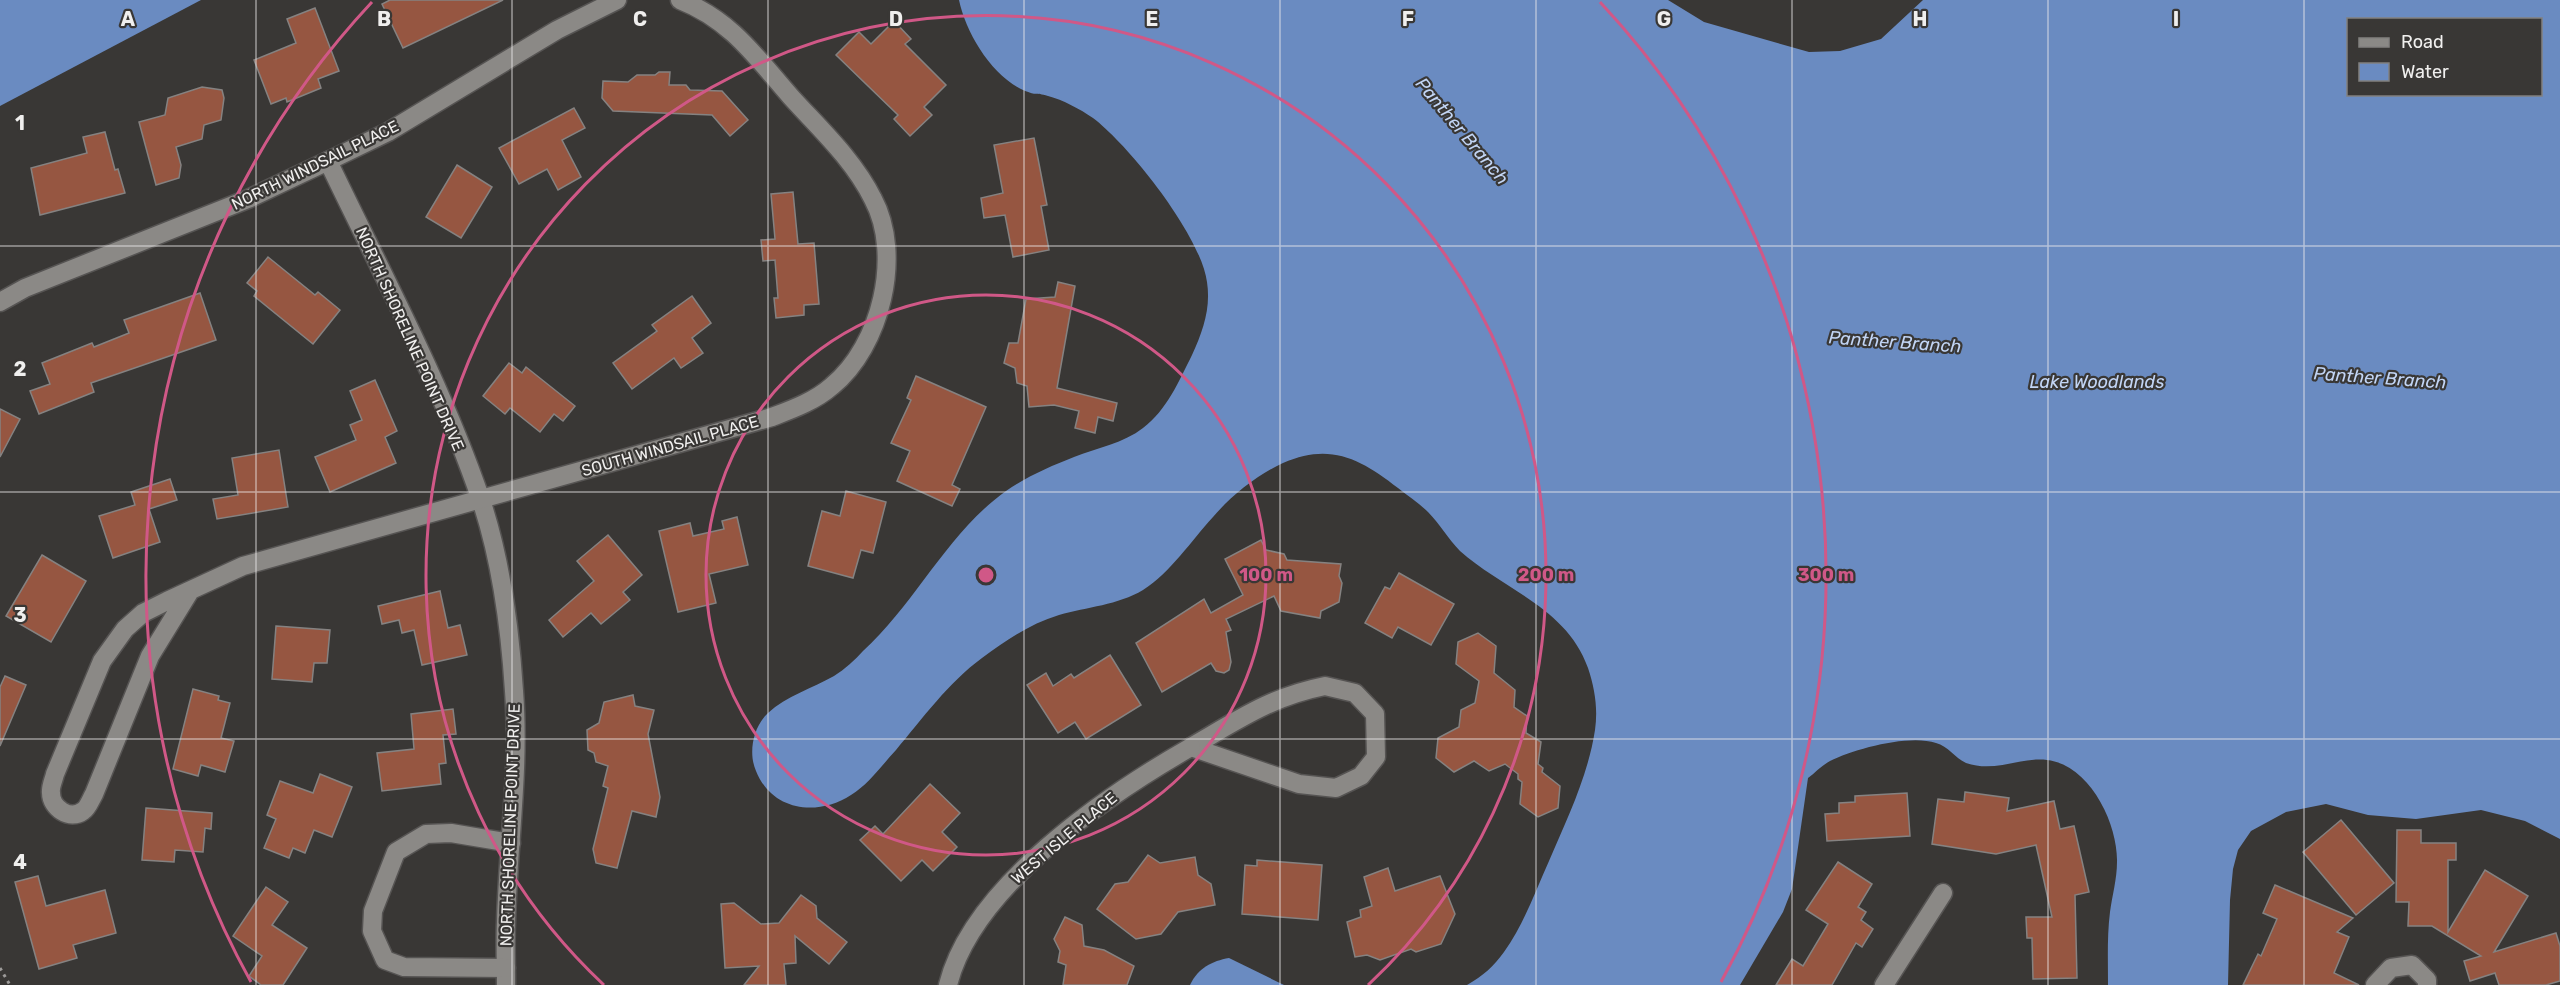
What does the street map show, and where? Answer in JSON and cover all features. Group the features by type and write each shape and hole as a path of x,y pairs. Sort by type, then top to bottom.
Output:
{"street":[{"name":"NORTH WINDSAIL PLACE","path":"0,302 25,288 248,199 388,132 557,30 617,0"},
{"name":"SOUTH WINDSAIL PLACE","path":"190,591 150,656 94,794 84,811 73,815 60,811 53,802 50,792 102,662 125,629 143,613 243,566 772,417 803,404 832,386 850,366 874,324 886,282 883,228 875,201 861,177 739,38 717,18 680,0"},
{"name":"NORTH SHORELINE POINT DRIVE","path":"328,161 434,384 480,500 491,538 504,607 514,693 515,774 506,922 506,976"},
{"name":"WEST ISLE PLACE","path":"948,985 962,946 1000,891 1036,857 1137,778 1266,703 1290,693 1325,686 1355,693 1375,714 1376,757 1361,776 1336,789 1299,784 1191,747"},
{"path":"506,976 404,967 385,960 372,931 373,911 378,894 396,852 426,834 451,833 510,843"},
{"path":"1884,985 1943,893"},
{"path":"2375,985 2391,968 2412,965 2427,980 2427,985"}],"path":[{"path":"0,968 10,985"}],"water":[{"path":"0,0 201,0 0,106"},
{"name":"Lake Woodlands","path":"959,0 1668,0 1704,22 1809,52 1840,51 1881,39 1923,0 2560,0 2560,839 2525,821 2481,810 2416,819 2368,815 2326,804 2286,812 2251,831 2238,850 2233,869 2230,900 2228,985 2108,985 2108,930 2117,868 2116,847 2107,814 2088,784 2062,764 2047,760 1977,766 1962,761 1936,743 1911,740 1882,744 1840,756 1808,778 1792,889 1783,912 1740,985 1467,985 1492,966 1518,930 1570,813 1592,747 1596,722 1595,699 1588,668 1578,647 1550,615 1460,551 1428,512 1371,469 1358,462 1330,454 1300,457 1273,468 1254,480 1228,501 1172,565 1143,590 1113,602 1070,612 1038,623 991,651 947,689 875,774 851,795 838,802 810,808 784,802 773,795 763,784 752,756 753,740 759,725 768,713 783,702 834,676 853,661 899,612 966,527 1006,491 1048,468 1127,438 1151,421 1166,404 1177,385 1203,328 1208,292 1202,263 1192,241 1162,193 1126,149 1093,118 1060,100 1023,90 1000,74 982,52 967,26"},
{"path":"1229,958 1284,985 1190,985 1206,966"}],"building":[{"path":"390,0 503,0 403,48 382,4"},
{"path":"315,8 339,71 318,79 321,88 287,102 286,98 271,104 254,60 296,43 287,19"},
{"path":"894,21 911,39 905,44 946,85 924,107 932,115 910,136 894,119 898,115 836,55 859,32 871,44"},
{"path":"659,72 670,72 669,85 686,85 690,90 722,91 748,120 730,136 712,115 613,111 602,98 603,81 628,82 637,75 655,75"},
{"path":"202,87 222,90 224,98 221,120 204,125 202,139 176,147 181,165 179,178 156,185 139,122 165,115 168,98"},
{"path":"574,108 585,128 562,140 581,177 558,190 547,169 519,184 499,148"},
{"path":"105,132 115,170 118,169 125,193 40,215 31,168 87,153 83,137"},
{"path":"1034,138 1047,205 1041,206 1049,250 1013,257 1005,215 984,218 981,198 1003,193 994,145"},
{"path":"457,165 492,187 461,238 426,217"},
{"path":"793,192 798,244 814,243 819,304 804,305 804,315 776,318 774,298 778,298 775,260 763,261 761,240 775,239 771,194"},
{"path":"268,257 315,295 318,292 340,310 313,344 254,296 257,291 247,283"},
{"path":"1058,282 1075,286 1057,388 1117,403 1113,421 1098,417 1095,433 1075,428 1079,411 1054,405 1029,407 1027,386 1017,383 1015,368 1004,363 1009,343 1018,343 1026,299 1055,297"},
{"path":"200,293 216,340 91,383 94,392 39,414 30,391 50,384 42,363 92,343 94,347 129,333 124,320"},
{"path":"692,296 711,323 692,338 703,353 681,368 674,358 632,389 613,363 657,331 652,325"},
{"path":"509,363 522,373 526,367 575,406 563,421 554,414 540,432 510,408 505,414 483,396"},
{"path":"916,376 986,407 952,485 960,489 952,506 897,481 910,451 891,443 911,400 907,398"},
{"path":"375,380 397,431 385,437 396,463 330,492 315,457 356,440 350,425 362,420 350,391"},
{"path":"0,409 20,419 0,457"},
{"path":"279,450 288,507 217,519 213,499 238,495 232,458"},
{"path":"170,479 177,500 149,509 160,542 113,558 99,516 135,505 131,492"},
{"path":"846,491 886,502 873,553 861,550 853,578 808,566 822,511 840,516"},
{"path":"737,517 748,565 709,574 716,603 678,612 659,531 690,523 693,536 724,529 722,521"},
{"path":"608,535 642,575 623,592 630,600 601,624 591,613 563,637 549,620 594,581 577,561"},
{"path":"1261,540 1266,550 1284,554 1287,560 1341,564 1339,576 1342,583 1339,602 1321,611 1320,618 1281,611 1274,596 1226,619 1231,630 1226,632 1231,662 1229,670 1224,673 1216,671 1211,663 1162,692 1136,643 1204,599 1211,613 1243,595 1225,559"},
{"path":"42,555 86,581 51,642 6,616"},
{"path":"1399,573 1454,604 1431,645 1398,627 1392,638 1365,623 1385,587 1390,589"},
{"path":"440,591 448,628 460,625 467,655 422,665 414,630 402,633 399,620 382,624 378,606"},
{"path":"276,626 330,630 327,663 314,663 312,682 272,679"},
{"path":"1478,633 1496,646 1494,673 1515,690 1514,707 1527,716 1526,733 1541,742 1538,764 1543,768 1542,772 1560,786 1558,808 1538,817 1520,804 1522,782 1518,779 1518,774 1505,764 1489,771 1474,761 1454,772 1436,758 1438,738 1459,727 1461,710 1475,703 1479,681 1456,664 1458,642"},
{"path":"1110,655 1141,705 1086,739 1075,722 1058,733 1027,685 1046,673 1053,686 1071,674 1074,678"},
{"path":"5,676 26,685 0,746 0,687"},
{"path":"193,689 219,696 218,700 230,703 221,738 234,741 225,772 201,765 198,776 173,769"},
{"path":"633,695 635,706 654,710 648,734 660,797 656,817 632,811 617,868 596,863 593,849 608,788 603,786 608,766 596,762 594,753 588,750 587,730 599,723 604,702"},
{"path":"453,709 456,734 443,735 446,763 439,764 441,784 382,791 377,753 414,749 411,714"},
{"path":"320,774 352,787 332,837 314,830 305,853 293,848 289,858 264,848 276,819 267,815 280,781 313,793"},
{"path":"930,784 960,813 942,832 957,847 933,871 922,860 901,881 860,840 875,826 883,834"},
{"path":"1965,792 2009,798 2007,811 2054,801 2060,829 2074,826 2089,892 2075,895 2077,978 2033,979 2032,938 2027,938 2026,917 2052,917 2036,845 1996,854 1932,844 1938,799 1964,802"},
{"path":"1907,793 1910,836 1827,841 1825,814 1839,813 1839,803 1855,802 1855,796"},
{"path":"146,808 212,813 211,829 205,828 203,852 175,850 174,862 142,860"},
{"path":"2341,820 2394,883 2356,915 2303,852"},
{"path":"2397,830 2421,830 2421,843 2456,843 2456,860 2448,860 2448,932 2485,870 2528,896 2494,952 2556,933 2560,946 2560,981 2546,985 2499,985 2495,973 2470,981 2464,961 2481,956 2432,926 2408,926 2409,902 2396,902"},
{"path":"1148,855 1160,863 1195,857 1198,875 1211,884 1215,905 1178,912 1161,934 1136,939 1097,909 1115,884 1128,882"},
{"path":"1257,860 1322,865 1318,920 1242,914 1245,865 1257,866"},
{"path":"1838,862 1872,884 1858,907 1866,912 1861,920 1873,929 1862,947 1856,943 1832,985 1776,985 1792,959 1803,966 1828,924 1806,910"},
{"path":"1388,868 1395,891 1440,876 1455,914 1441,944 1416,952 1411,949 1380,960 1367,955 1355,957 1347,922 1361,917 1360,910 1372,906 1364,877"},
{"path":"38,876 46,906 105,890 116,933 73,945 77,958 39,969 15,882"},
{"path":"2275,885 2353,918 2337,932 2349,937 2334,973 2359,985 2243,985 2258,954 2261,956 2277,919 2263,913"},
{"path":"266,887 288,902 272,925 307,948 283,985 261,985 249,976 262,956 233,936"},
{"path":"801,895 816,906 817,918 847,942 829,964 795,936 796,963 784,964 786,985 744,985 759,966 725,968 721,904 734,903 761,924 779,923"},
{"path":"1065,917 1082,925 1084,946 1104,950 1134,966 1127,985 1063,985 1066,965 1058,962 1060,951 1054,939"}],"water label":[{"name":"Panther Branch","path":"1462,131"},
{"name":"Panther Branch","path":"1895,342"},
{"name":"Panther Branch","path":"2380,378"}]}
